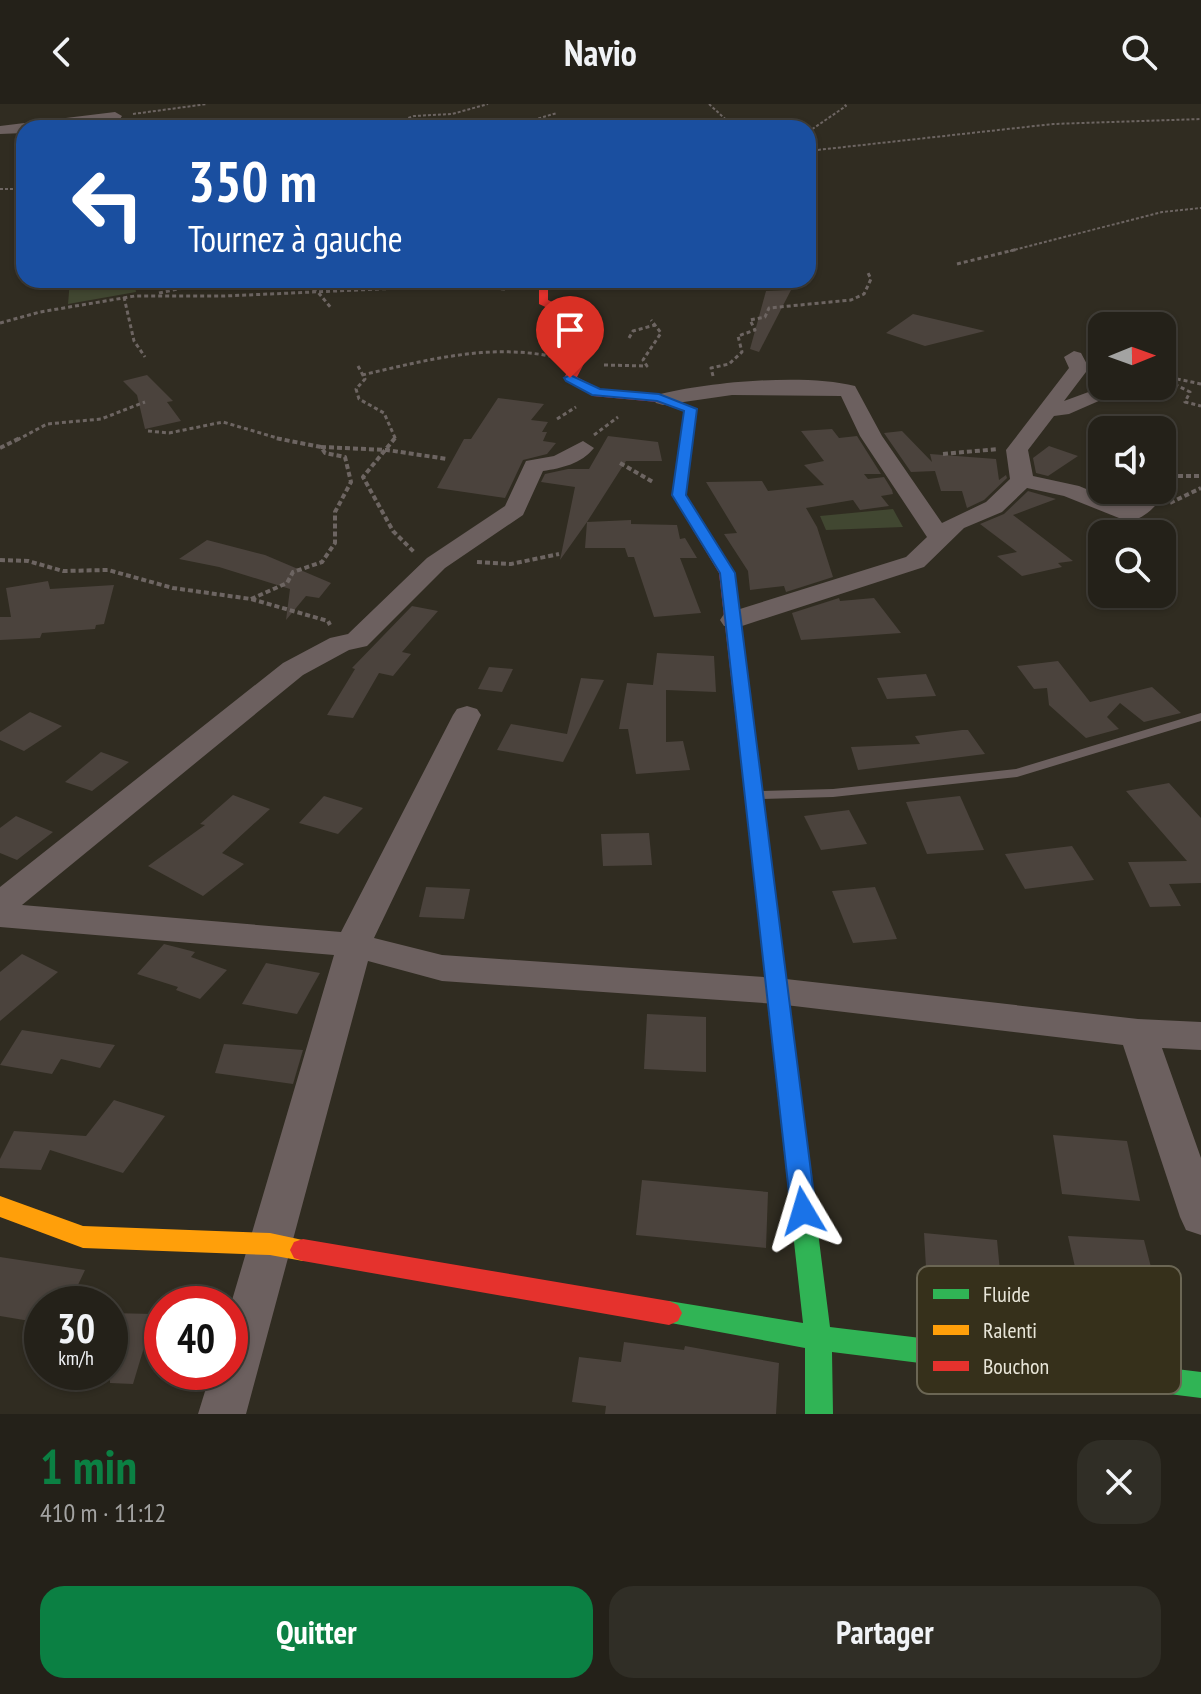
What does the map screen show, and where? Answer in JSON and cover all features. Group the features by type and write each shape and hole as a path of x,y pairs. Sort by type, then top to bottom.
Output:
{"street":[{"path":"87,120 115,116"},
{"path":"543,288 543,302 573,316 592,337 591,348 570,378 597,393 663,399 691,409"},
{"path":"1022,480 1019,447 1079,368 1074,357"},
{"path":"663,399 703,389 771,385 848,390 871,436 940,538"},
{"path":"703,389 691,409 680,493 727,573 818,1338 819,1414"},
{"path":"1048,409 1062,410 1088,399"},
{"path":"0,905 293,669 340,644 357,640 436,563 515,510 534,466 560,462 583,448"},
{"path":"733,620 915,562 956,523 994,507 1022,480"},
{"path":"1022,480 1088,498"},
{"path":"916,502 994,507"},
{"path":"1102,504 1129,515 1143,504"},
{"path":"222,1414 355,945 467,715"},
{"path":"0,915 355,945 442,968 777,991 1138,1033 1201,1036"},
{"path":"1138,1033 1201,1217"},
{"path":"0,1206 83,1237 270,1244 818,1338 917,1350"},
{"path":"1181,1383 1201,1385"}],"lane":[{"path":"753,795 833,793 1017,773 1201,717"}],"path":[{"path":"115,116 207,104"},
{"path":"407,120 414,116 452,114 488,104"},
{"path":"709,104 726,120"},
{"path":"816,127 846,106 844,104"},
{"path":"535,120 542,115 557,113"},
{"path":"816,150 1106,120 1201,119"},
{"path":"957,264 1162,212 1201,208"},
{"path":"703,389 713,377 711,368 729,364 742,352 738,336 755,330 750,320 765,317 769,308 851,300 864,294 871,279 868,273"},
{"path":"146,296 184,288"},
{"path":"311,288 332,309"},
{"path":"0,323 40,312 124,297 453,288"},
{"path":"124,297 134,341 145,357"},
{"path":"362,375 470,352 522,350 579,362 647,366 643,360 661,333 651,320"},
{"path":"629,338 633,331 655,325"},
{"path":"358,366 365,379 356,389 359,399 384,413 396,440 363,477 393,531 424,562 511,564 559,554"},
{"path":"1176,380 1201,384"},
{"path":"1176,384 1190,392 1185,402 1201,406"},
{"path":"0,448 47,424 101,419 145,402"},
{"path":"148,431 169,433 223,422 257,434 321,447 387,450 447,459"},
{"path":"251,599 287,583 293,572 322,562 335,543 335,512 351,482 345,457 325,453 321,447"},
{"path":"943,454 1019,447"},
{"path":"620,463 640,476 680,493"},
{"path":"1176,476 1201,476"},
{"path":"1176,500 1201,488"},
{"path":"0,560 28,561 63,571 108,570 173,588 251,599 328,621 340,644"}],"green space":[{"path":"69,288 135,288 136,292 68,304"},
{"path":"893,509 903,527 826,530 820,516"}],"building":[{"path":"791,290 759,352 750,349 766,291"},
{"path":"913,314 985,331 925,346 886,333"},
{"path":"147,375 173,401 167,402 181,421 145,429 137,395 123,381"},
{"path":"498,398 544,404 531,420 548,422 542,432 547,432 543,441 556,443 547,454 523,460 505,498 437,488 464,439 471,439"},
{"path":"832,429 839,438 857,436 881,474 864,474 868,479 884,477 893,494 881,496 889,506 860,510 853,500 806,508 817,527 833,577 786,592 784,586 750,590 748,571 724,534 737,533 706,482 762,481 768,491 824,485 804,465 824,461 801,431"},
{"path":"902,431 932,462 930,454 996,459 999,480 1006,475 1007,478 984,500 967,508 962,491 941,491 935,471 911,472 884,433"},
{"path":"608,436 658,442 662,461 626,461 560,560 575,487 541,482 545,474 589,469"},
{"path":"1049,446 1078,456 1048,476 1036,473 1033,458"},
{"path":"1028,491 1056,499 1013,515 1073,561 1058,563 1062,567 1022,576 997,556 1017,552 980,524 1004,514"},
{"path":"631,520 631,524 677,525 680,539 685,538 697,558 680,558 701,613 654,617 634,557 628,557 625,548 585,548 587,522"},
{"path":"207,540 265,555 331,583 319,598 306,596 286,620 290,589 219,567 179,559"},
{"path":"48,581 50,589 114,585 104,624 96,625 95,629 42,633 40,638 0,640 0,617 11,617 6,588"},
{"path":"839,598 840,601 874,598 901,633 801,640 792,613"},
{"path":"412,606 438,611 402,652 411,654 393,676 379,673 353,718 327,715 355,669 352,668"},
{"path":"657,653 714,656 716,692 666,690 666,742 683,741 690,770 636,774 628,729 619,729 627,683 653,685"},
{"path":"1058,661 1090,702 1152,687 1181,713 1144,722 1120,703 1107,717 1119,729 1086,738 1049,705 1047,688 1034,689 1017,666"},
{"path":"489,667 513,669 502,692 478,689"},
{"path":"926,674 936,696 887,699 877,678"},
{"path":"581,678 604,680 563,762 497,750 511,724 567,734"},
{"path":"30,712 62,726 24,751 0,740 0,732"},
{"path":"968,730 985,754 858,770 851,747 920,744 915,736"},
{"path":"101,752 129,762 92,791 65,782"},
{"path":"1169,783 1201,818 1201,883 1169,884 1181,906 1150,907 1128,862 1187,861 1126,791"},
{"path":"233,795 270,809 222,853 244,864 203,896 148,866 205,825 200,824"},
{"path":"324,796 363,808 338,834 299,823"},
{"path":"960,796 984,850 927,854 906,802"},
{"path":"849,810 867,844 821,850 804,816"},
{"path":"16,816 53,832 17,860 0,853 0,828"},
{"path":"649,833 652,865 603,866 601,834"},
{"path":"1072,846 1094,880 1025,889 1005,854"},
{"path":"426,887 470,889 464,919 419,917"},
{"path":"875,887 897,939 853,943 832,891"},
{"path":"164,944 195,952 191,957 227,970 200,999 176,990 178,987 137,974"},
{"path":"22,954 58,972 0,1021 0,972"},
{"path":"266,963 320,973 297,1014 242,1004"},
{"path":"647,1014 706,1017 706,1072 644,1069"},
{"path":"22,1030 115,1045 100,1068 61,1059 52,1074 0,1065"},
{"path":"224,1044 303,1050 293,1084 215,1073"},
{"path":"114,1100 165,1116 123,1173 50,1150 41,1170 0,1168 0,1159 14,1131 86,1136"},
{"path":"1053,1135 1127,1141 1140,1201 1062,1194"},
{"path":"642,1180 768,1192 766,1248 636,1235"},
{"path":"924,1233 997,1240 1000,1266 926,1266"},
{"path":"1068,1236 1144,1240 1151,1266 1075,1266"},
{"path":"0,1257 85,1270 77,1286 24,1286 24,1320 0,1316"},
{"path":"128,1313 144,1314 144,1347 133,1384 128,1384"},
{"path":"624,1342 684,1350 685,1346 779,1363 776,1414 605,1414 606,1406 572,1402 579,1357 621,1362"}],"traffic: fast":[{"path":"751,773 818,1338 819,1414"},
{"path":"669,1313 818,1338 917,1350"},
{"path":"1181,1383 1201,1385"}],"traffic: slow":[{"path":"0,1206 83,1237 270,1244 303,1250"}],"traffic: jam":[{"path":"543,288 543,302 573,316 592,337 591,348 583,354 570,378 597,393 659,398 691,409 679,495 727,573 751,773"},
{"path":"303,1250 669,1313"}],"route":[{"path":"570,378 597,393 659,398 691,409 679,495 727,573 803,1211"}]}
